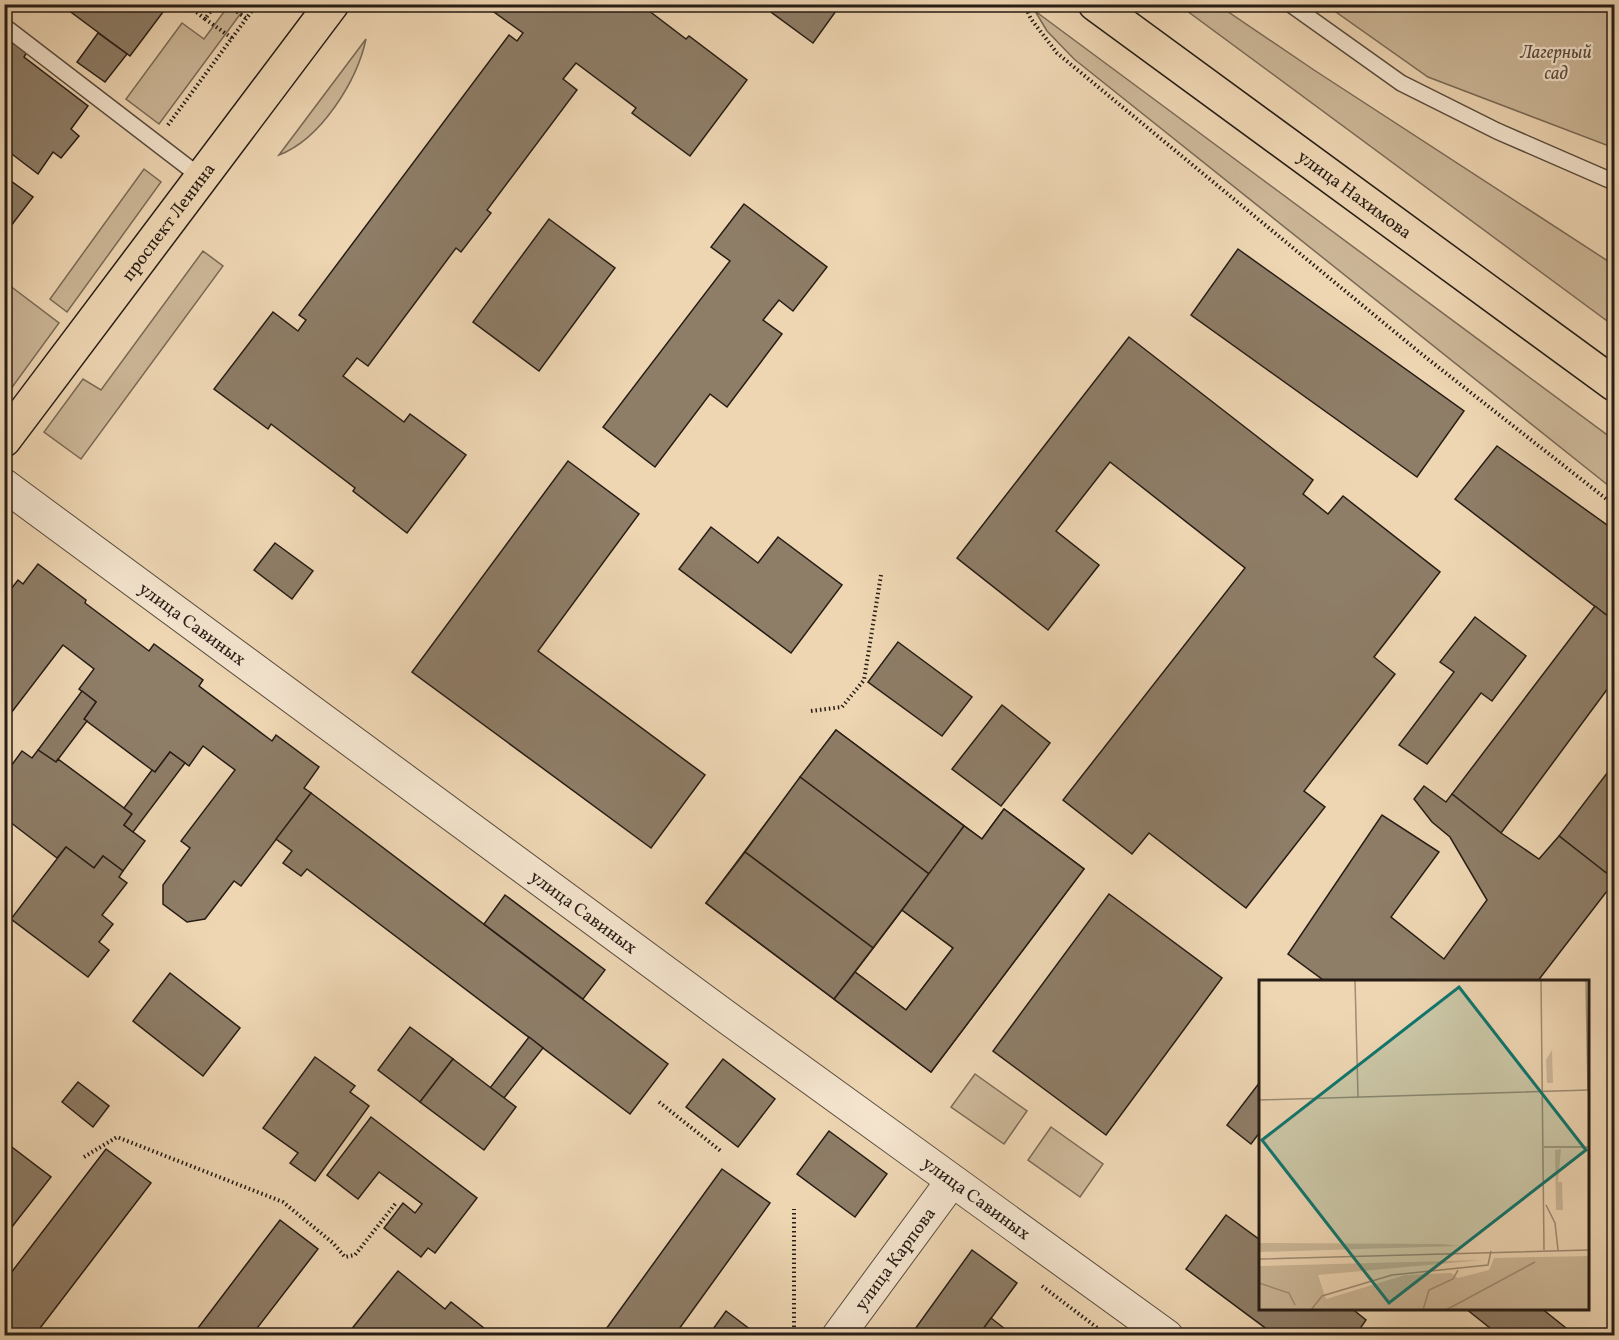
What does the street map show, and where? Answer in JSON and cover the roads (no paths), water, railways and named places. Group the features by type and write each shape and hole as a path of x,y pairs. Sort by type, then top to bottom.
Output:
{"main road":[{"name":"проспект Ленина","path":"4,440 332,4"},
{"name":"улица Нахимова","path":"1095,4 1614,384"}],"street":[{"name":"улица Савиных","path":"4,485 725,1016 1167,1335"},
{"name":"улица Карпова","path":"838,1335 952,1181"}],"lane":[{"path":"1290,4 1401,82 1497,131 1614,182"},
{"path":"4,26 202,178"}],"park label":[{"name":"Лагерный сад","path":"1556,62"}]}
